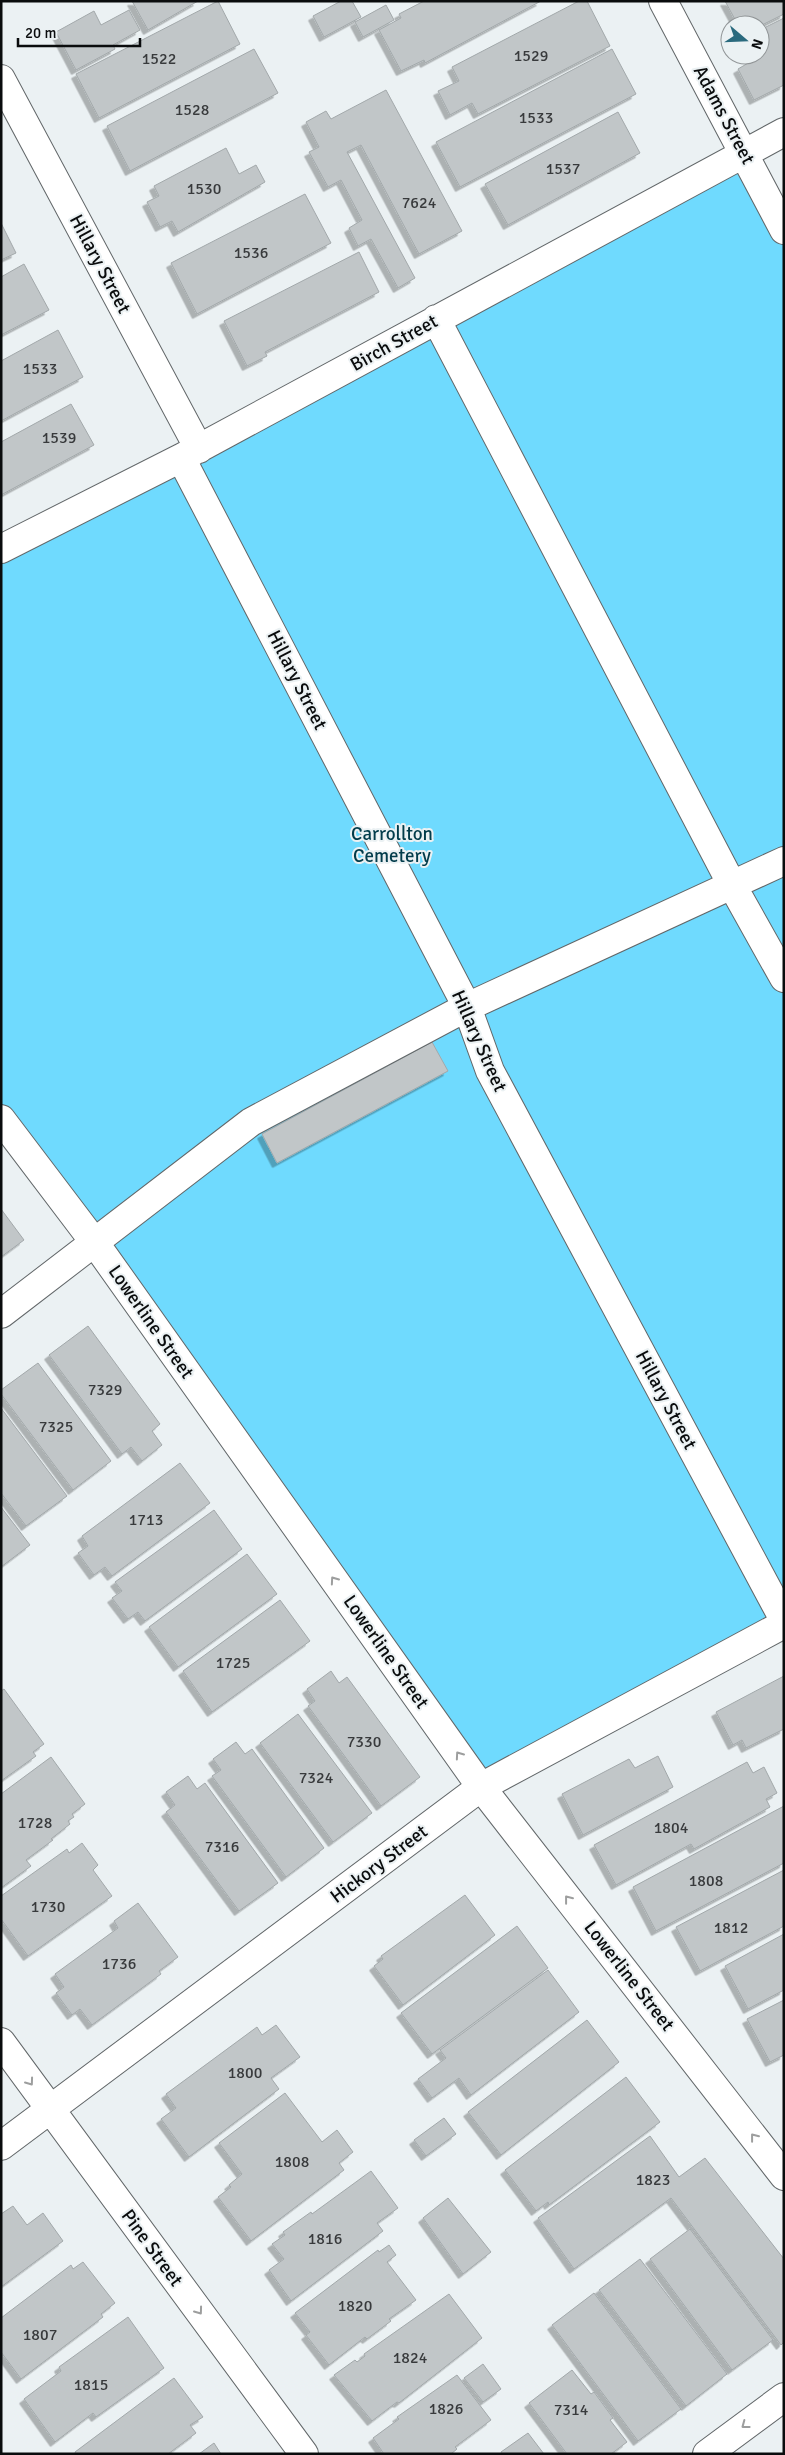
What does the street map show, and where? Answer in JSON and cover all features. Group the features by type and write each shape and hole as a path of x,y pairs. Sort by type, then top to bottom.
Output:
{"street":[{"name":"Adams Street","path":"663,1 784,230"},
{"name":"Hillary Street","path":"1,79 467,1007 490,1070 784,1620"},
{"name":"Birch Street","path":"1,549 190,453 784,132"},
{"path":"436,319 732,885 784,978"},
{"path":"1,1314 252,1122 467,1007 784,861"},
{"name":"Lowerline Street","path":"1,1119 95,1243 482,1787 784,2176"},
{"name":"Hickory Street","path":"1,2146 482,1787 784,1624"},
{"name":"Pine Street","path":"1,2042 304,2454"},
{"path":"707,2454 784,2397"}],"green space":[{"name":"Carrollton Cemetery","path":"745,153 784,228 784,1623 481,1787 1,1129 1,561"}],"building":[{"path":"132,1 198,1 148,30"},
{"path":"218,1 240,44 99,118 76,74"},
{"path":"341,1 352,1 361,17 324,37 313,16"},
{"path":"424,1 541,1 425,63 424,60 401,71 379,30 401,18 399,14"},
{"path":"579,1 587,1 610,46 478,114 472,103 450,115 438,91 459,81 452,67"},
{"path":"725,1 784,1 784,14 770,21 770,15 733,15"},
{"path":"386,5 394,20 363,37 355,22"},
{"path":"129,10 140,30 113,45 115,49 76,70 56,32 94,11 101,25"},
{"path":"784,18 784,85 754,100 738,69 745,65 770,65 770,25"},
{"path":"254,49 278,93 130,171 107,126"},
{"path":"612,49 636,94 460,187 436,142"},
{"path":"386,90 462,231 419,254 361,145 347,152 415,278 398,288 371,239 358,246 349,228 362,220 341,180 328,187 309,152 319,147 306,122 326,111 331,119"},
{"path":"618,112 640,153 508,225 485,184"},
{"path":"226,148 239,174 256,165 265,182 178,232 172,221 160,227 147,202 159,196 154,186"},
{"path":"305,194 331,243 197,314 171,263"},
{"path":"1,223 16,253 1,260"},
{"path":"359,252 379,292 265,352 267,356 247,366 224,321"},
{"path":"24,264 49,310 1,335 1,277"},
{"path":"58,330 83,377 1,421 1,361"},
{"path":"71,404 94,445 1,495 1,442"},
{"path":"432,1042 448,1071 277,1163 262,1134"},
{"path":"1,1209 24,1240 1,1257"},
{"path":"88,1326 160,1424 152,1431 162,1445 142,1461 131,1447 122,1454 49,1355"},
{"path":"38,1363 111,1461 73,1490 1,1394 1,1390"},
{"path":"1,1408 67,1496 26,1526 1,1493"},
{"path":"180,1463 210,1503 112,1576 105,1567 94,1575 78,1553 88,1546 82,1536"},
{"path":"1,1507 30,1545 1,1567"},
{"path":"214,1510 242,1549 145,1621 138,1612 128,1619 112,1598 122,1591 115,1582"},
{"path":"247,1554 277,1594 178,1667 149,1627"},
{"path":"280,1600 310,1641 212,1712 183,1671"},
{"path":"331,1671 339,1683 347,1677 420,1777 381,1806 308,1706 315,1701 307,1689"},
{"path":"784,1676 784,1729 746,1748 742,1740 733,1745 716,1712"},
{"path":"4,1689 44,1744 33,1752 36,1756 1,1781 1,1691"},
{"path":"298,1714 372,1813 333,1842 260,1743"},
{"path":"236,1742 245,1754 252,1749 324,1848 286,1877 212,1776 221,1770 213,1759"},
{"path":"658,1756 673,1787 583,1835 562,1794 629,1759 635,1768"},
{"path":"51,1757 85,1804 72,1814 74,1817 68,1821 70,1824 51,1839 53,1840 26,1860 31,1866 1,1888 1,1794"},
{"path":"747,1762 753,1773 764,1767 777,1793 766,1799 770,1807 694,1849 691,1844 616,1885 594,1845"},
{"path":"188,1776 197,1789 205,1783 278,1883 239,1911 166,1812 175,1805 166,1792"},
{"path":"784,1806 784,1863 656,1931 633,1887"},
{"path":"82,1843 98,1865 93,1870 112,1896 28,1956 1,1919 1,1896 67,1849 69,1853"},
{"path":"784,1870 784,1926 700,1971 676,1927"},
{"path":"465,1895 495,1935 403,2005 374,1966 383,1959 381,1956"},
{"path":"138,1903 178,1957 159,1971 161,1974 92,2025 80,2009 72,2015 56,1993 64,1987 55,1974 118,1928 114,1921"},
{"path":"517,1926 548,1968 432,2054 401,2013"},
{"path":"784,1934 784,1990 748,2009 725,1966"},
{"path":"548,1970 579,2012 471,2095 459,2078 432,2098 418,2079 446,2058 440,2050"},
{"path":"784,2000 784,2055 770,2062 747,2019"},
{"path":"587,2020 619,2062 501,2155 468,2112"},
{"path":"276,2025 300,2057 271,2078 279,2089 189,2157 161,2119 176,2108 166,2094 257,2027 262,2035"},
{"path":"626,2077 660,2122 549,2205 548,2202 536,2211 505,2170"},
{"path":"285,2093 322,2142 337,2130 353,2152 339,2163 344,2170 251,2241 218,2197 231,2187 229,2185 242,2174 219,2143"},
{"path":"444,2118 456,2134 426,2156 414,2140"},
{"path":"650,2136 679,2177 705,2158 784,2259 784,2342 781,2345 671,2198 574,2269 538,2218"},
{"path":"371,2171 398,2208 377,2223 383,2231 291,2301 269,2270 284,2259 272,2244 285,2235 283,2232 311,2212 312,2214"},
{"path":"448,2198 491,2252 463,2274 423,2218"},
{"path":"13,2206 27,2225 43,2213 63,2241 1,2287 1,2214"},
{"path":"690,2229 773,2340 732,2370 650,2259"},
{"path":"389,2245 396,2255 387,2262 416,2300 389,2319 391,2321 367,2339 365,2337 329,2365 306,2335 310,2332 295,2313 378,2250 379,2252"},
{"path":"640,2259 727,2374 686,2406 599,2290"},
{"path":"83,2262 115,2303 101,2314 103,2317 21,2379 1,2352 1,2318 71,2265 73,2269"},
{"path":"594,2293 681,2409 638,2441 552,2325"},
{"path":"449,2294 482,2338 399,2403 397,2402 372,2421 334,2375 355,2360 357,2362 365,2356 364,2354"},
{"path":"128,2317 164,2368 96,2417 93,2413 55,2442 24,2399 61,2371 59,2367"},
{"path":"483,2364 501,2389 483,2402 464,2378"},
{"path":"572,2370 591,2394 594,2392 613,2418 610,2420 627,2442 611,2454 567,2454 529,2403"},
{"path":"457,2375 491,2420 455,2447 457,2449 451,2454 384,2454 373,2438 399,2419 397,2417"},
{"path":"174,2378 203,2417 190,2425 196,2433 168,2454 76,2454 75,2452"},
{"path":"528,2433 544,2454 502,2454 501,2452"},
{"path":"214,2443 221,2454 199,2454"}]}
